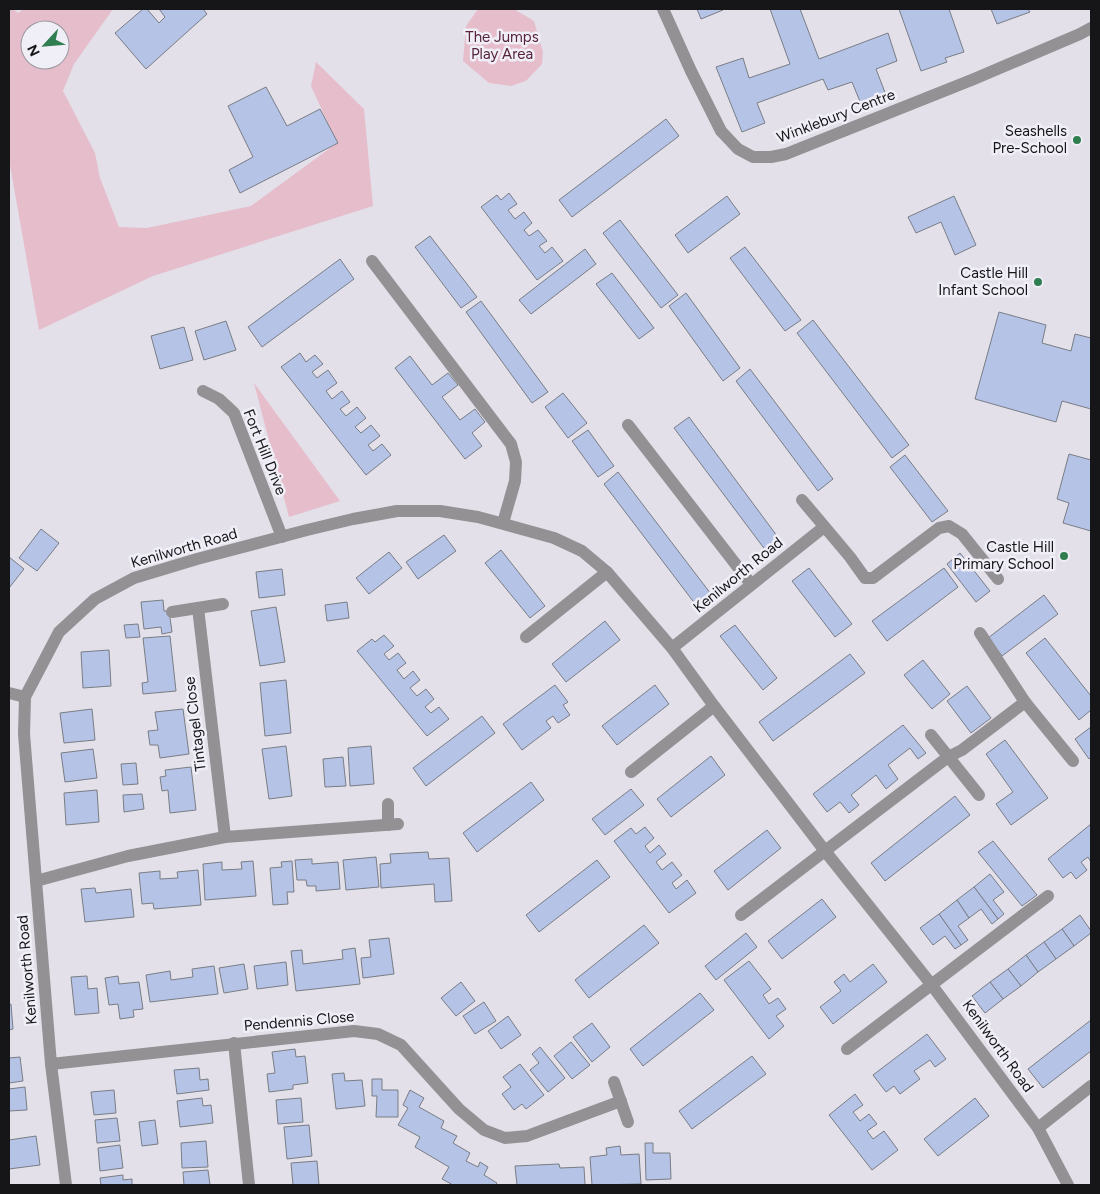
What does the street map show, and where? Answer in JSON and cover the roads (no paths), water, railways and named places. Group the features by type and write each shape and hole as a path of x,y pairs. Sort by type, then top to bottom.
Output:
{"street":[{"name":"Winklebury Centre","path":"663,9 721,131 738,149 753,157 771,157 786,154 974,79 1091,28"},
{"path":"372,261 511,444 516,462 515,481 503,524"},
{"name":"Fort Hill Drive","path":"203,391 219,399 234,412 282,537"},
{"path":"628,426 752,584"},
{"path":"802,500 850,557 865,578 873,578 939,528 949,526 962,534 998,579"},
{"name":"Kenilworth Road","path":"66,1185 51,1064 24,734 25,697 59,632 95,599 134,578 282,537 353,519 397,511 440,511 478,517 554,538 582,551 607,572 672,648 825,851 931,984 1038,1128 1068,1185"},
{"name":"Kenilworth Road","path":"672,648 824,527"},
{"path":"526,637 607,572"},
{"path":"172,612 223,604"},
{"name":"Tintagel Close","path":"198,608 225,837"},
{"path":"980,634 1025,702 1073,761"},
{"path":"9,693 25,697"},
{"path":"741,915 948,757 962,750 1025,702"},
{"path":"631,772 714,706"},
{"path":"931,735 979,795"},
{"path":"36,882 128,856 225,837 393,825 388,804"},
{"path":"846,1049 1048,896"},
{"name":"Pendennis Close","path":"51,1064 354,1031 378,1034 401,1045 459,1109 484,1130 505,1138 527,1136 621,1101"},
{"name":"Pendennis Close","path":"234,1043 249,1185"},
{"path":"614,1082 628,1122"},
{"path":"1038,1128 1091,1086"}],"place":[{"name":"Seashells Pre-School","path":"1077,140"},
{"name":"Castle Hill Infant School","path":"1038,282"},
{"name":"Castle Hill Primary School","path":"1064,556"}],"park label":[{"name":"The Jumps Play Area","path":"502,46"}]}
